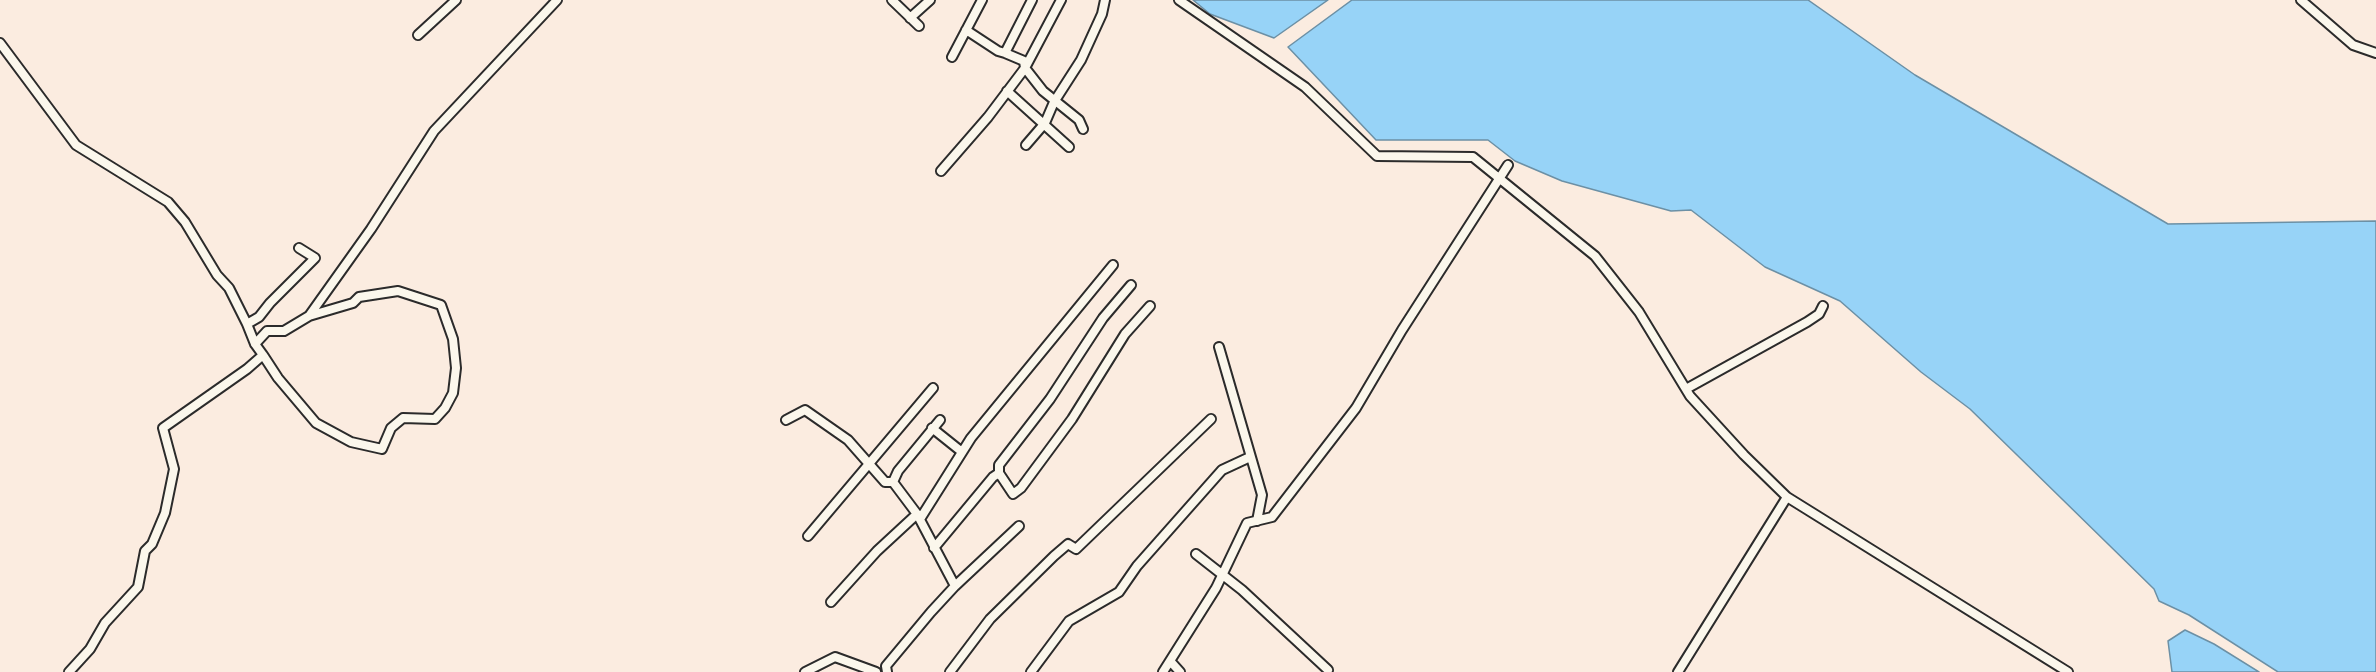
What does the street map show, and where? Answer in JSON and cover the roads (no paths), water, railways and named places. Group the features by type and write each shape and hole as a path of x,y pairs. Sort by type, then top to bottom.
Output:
{"street":[{"path":"418,35 456,0"},
{"path":"309,316 365,239 434,131 556,0"},
{"path":"892,0 919,26"},
{"path":"910,18 930,0"},
{"path":"952,57 982,0"},
{"path":"1005,53 1032,0"},
{"path":"941,171 1025,68 1061,0"},
{"path":"1026,145 1045,123 1054,102 1081,60 1102,14 1105,0"},
{"path":"1179,0 1305,87 1377,156 1473,158 1595,256 1639,312 1686,390 1744,455 1787,497 2068,672"},
{"path":"2301,0 2353,45 2376,53"},
{"path":"966,30 998,51 1024,61 1025,68 1054,102 1079,120 1083,129"},
{"path":"0,43 76,145 168,202 184,222 217,275 229,288 248,324 255,344 278,378 316,423 351,442 382,449 391,428 403,418 435,419 445,408 453,393 456,368 453,339 441,304 398,291 360,297 353,303 309,316 284,331 267,331 255,344"},
{"path":"1007,91 1069,147"},
{"path":"1163,672 1223,575 1247,523 1272,517 1356,408 1402,330 1508,165"},
{"path":"248,324 259,317 315,258 299,248"},
{"path":"831,602 877,551 919,516 971,438 1113,265"},
{"path":"1131,285 1103,318 1050,399 999,465 999,473 1014,494 1021,488 1072,419 1125,334 1150,306"},
{"path":"1686,390 1813,318 1819,314 1823,306"},
{"path":"1219,347 1262,495 1257,521"},
{"path":"69,672 90,649 105,623 138,587 145,551 152,544 165,513 174,469 163,428 195,407 263,355"},
{"path":"808,536 933,388"},
{"path":"786,420 805,410 848,440 885,482 893,482"},
{"path":"950,672 990,619 1054,556 1068,544 1076,549 1211,419"},
{"path":"893,482 898,471 940,420"},
{"path":"932,428 962,453"},
{"path":"1031,672 1069,621 1119,592 1137,566 1222,470 1250,456"},
{"path":"934,548 993,477 999,473"},
{"path":"893,482 919,516 955,586"},
{"path":"1678,672 1787,497"},
{"path":"887,672 886,666 931,612 955,586 1019,526"},
{"path":"1196,554 1223,575 1328,670"},
{"path":"805,672 835,657 876,672"},
{"path":"1171,662 1180,672"}],"water":[{"path":"1193,0 1328,0 1274,38 1210,14"},
{"path":"1352,0 1808,0 1915,75 2168,224 2376,221 2376,672 2278,672 2189,615 2159,601 2154,589 1970,409 1921,372 1840,301 1765,267 1691,210 1671,211 1562,181 1515,161 1488,140 1376,140 1288,47"},
{"path":"2185,630 2214,644 2259,672 2172,672 2168,641"}]}
